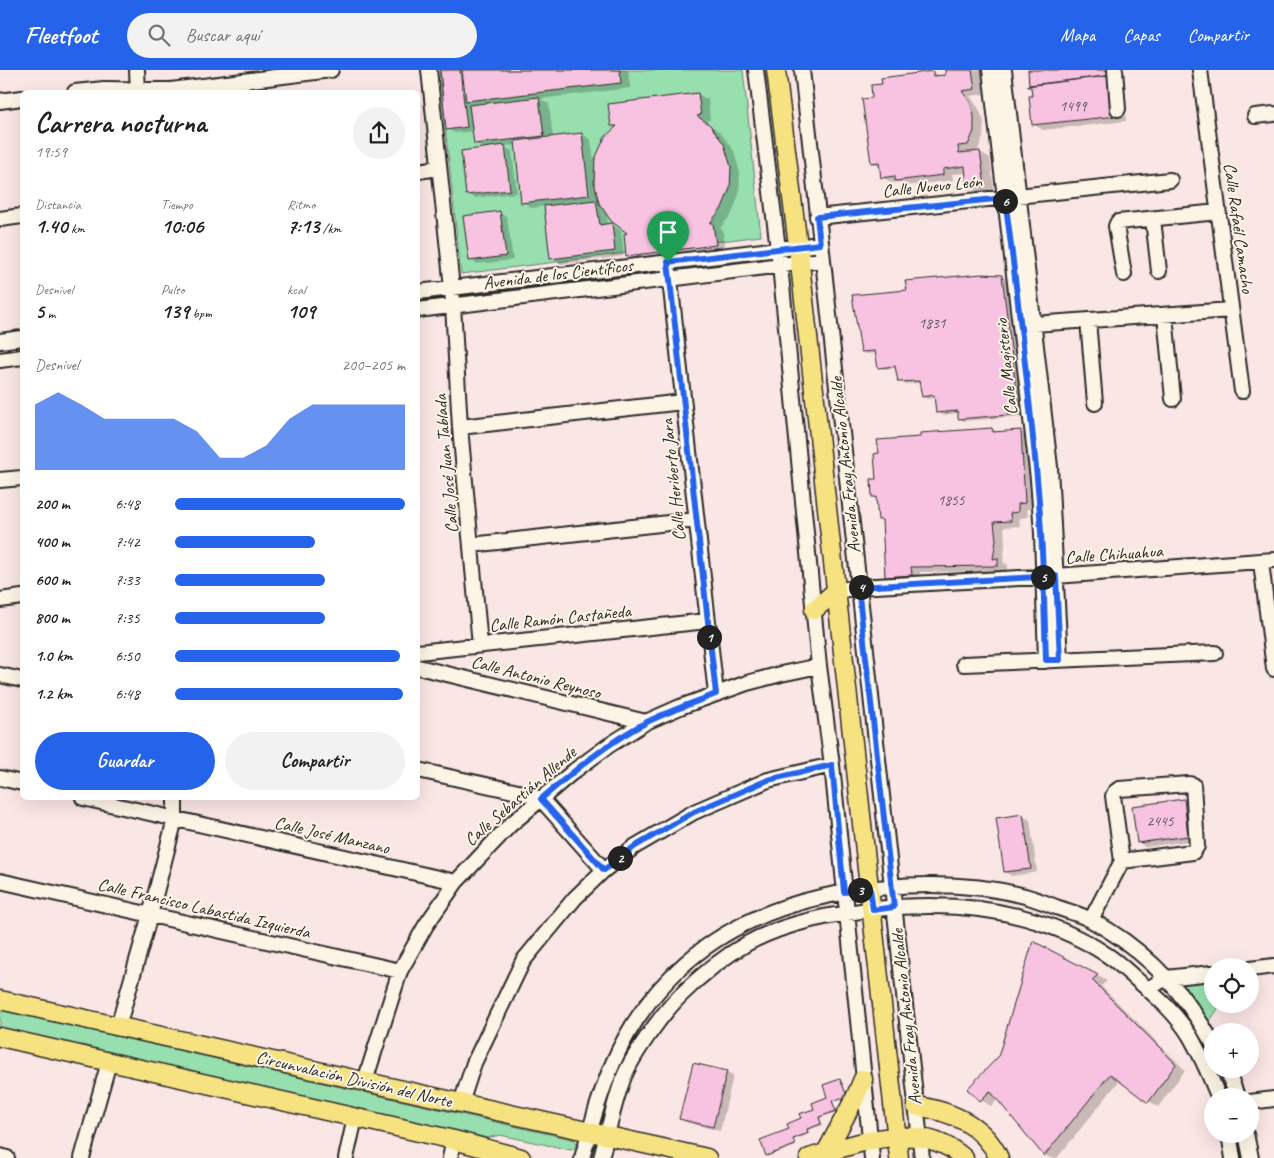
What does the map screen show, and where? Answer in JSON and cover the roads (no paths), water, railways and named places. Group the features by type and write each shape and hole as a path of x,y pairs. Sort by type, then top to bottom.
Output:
{"main road":[{"name":"Avenida Fray Antonio Alcalde","path":"776,70 799,254 899,1158"},
{"path":"814,610 836,591"},
{"name":"Circunvalación División del Norte","path":"0,1000 707,1158"},
{"path":"0,1037 454,1140 521,1158"},
{"path":"819,1156 855,1098 863,1079"},
{"path":"916,1106 948,1113 971,1124 989,1142 1000,1158"},
{"path":"819,1156 870,1140 896,1135 919,1136 944,1144 962,1156 978,1158"},
{"path":"846,1158 870,1140"}],"street":[{"path":"137,70 138,90"},
{"path":"171,90 331,70"},
{"name":"Calle José Juan Tablada","path":"429,70 452,288 460,427 480,645"},
{"name":"Avenida Fray Antonio Alcalde","path":"802,70 922,1158"},
{"name":"Calle Magisterio","path":"990,70 1060,660"},
{"name":"Calle Magisterio","path":"1004,70 1050,466 1050,577 1046,660"},
{"path":"1115,70 1118,109"},
{"name":"Calle Rafaél Camacho","path":"1200,70 1242,391"},
{"path":"759,71 819,666 832,765 872,1158"},
{"path":"94,90 121,90"},
{"path":"0,101 20,98"},
{"path":"1255,116 1274,114"},
{"path":"420,171 439,168"},
{"name":"Calle Nuevo León","path":"817,217 1170,180"},
{"path":"1124,274 1116,226 1118,222 1218,212"},
{"path":"0,219 20,216"},
{"path":"1153,219 1159,271"},
{"name":"Avenida de los Científicos","path":"420,310 780,265 820,244"},
{"name":"Avenida de los Científicos","path":"420,292 777,249 822,260"},
{"name":"Calle Heriberto Jara","path":"668,262 716,694"},
{"path":"1034,324 1231,310"},
{"path":"1165,315 1172,399"},
{"path":"1088,320 1095,402"},
{"path":"0,340 20,338"},
{"path":"0,360 20,357"},
{"path":"460,427 683,402"},
{"path":"0,480 20,478"},
{"path":"471,545 696,520"},
{"path":"1267,561 1274,669"},
{"name":"Calle Chihuahua","path":"836,591 858,587 1050,577 1267,561"},
{"path":"0,600 20,597"},
{"name":"Calle Ramón Castañeda","path":"420,652 708,621"},
{"path":"964,664 1215,654"},
{"name":"Calle Sebastián Allende","path":"365,1081 400,971 426,925 456,882 504,831 574,771 646,722 716,694 780,674 819,666"},
{"name":"Calle Antonio Reynoso","path":"420,667 646,722"},
{"path":"0,675 20,680"},
{"path":"461,1103 474,1063 523,961 575,898 604,870 634,847 694,812 768,780 832,765"},
{"path":"420,770 528,794 541,799 604,870"},
{"path":"0,778 20,783"},
{"path":"1091,920 1122,861 1113,796 1115,792 1119,789 1193,785 1196,850 1122,861"},
{"name":"Calle José Manzano","path":"92,800 456,882"},
{"path":"118,1027 175,819 174,800"},
{"name":"Calle Francisco Labastida Izquierda","path":"0,881 400,971"},
{"path":"582,1158 606,1078 618,1049 642,1009 671,977 704,948 744,924 790,905 844,892 892,887 959,886 1026,896 1091,920 1125,942 1158,969 1204,1027"},
{"path":"601,1158 622,1080 644,1042 678,997 713,966 749,942 793,925 846,913 894,907 972,907 1021,916 1072,935 1108,956 1168,1007 1190,1036 1215,1088"},
{"path":"1259,968 1274,966"},
{"path":"1148,989 1166,978 1204,974"},
{"path":"82,1158 108,1062"},
{"path":"1259,1101 1274,1099"},
{"path":"346,1158 355,1118"},
{"path":"450,1158 454,1140"},
{"path":"1230,1143 1233,1158"},
{"path":"1248,1143 1251,1158"},
{"path":"0,1156 8,1158"}]}
